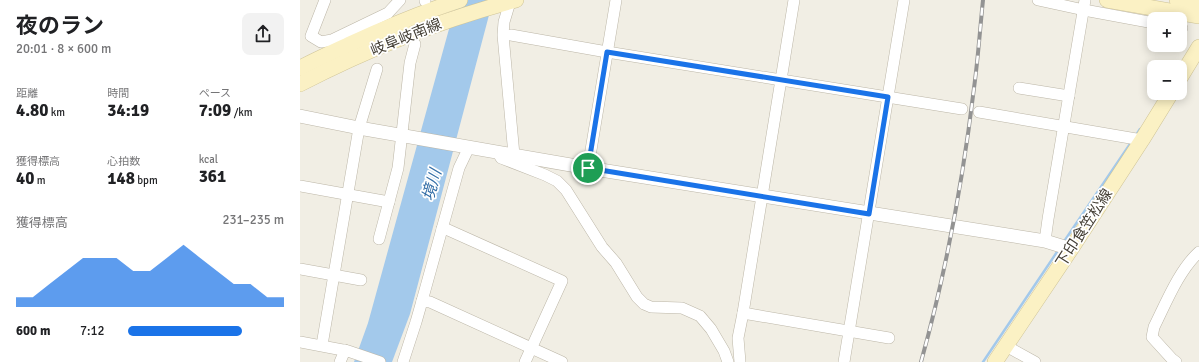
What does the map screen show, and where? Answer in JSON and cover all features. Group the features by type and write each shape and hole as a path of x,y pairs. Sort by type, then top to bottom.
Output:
{"main road":[{"name":"岐阜岐南線","path":"300,68 314,60 372,34 460,0"},
{"path":"1177,0 1199,4"},
{"path":"1114,1 1199,16"},
{"name":"岐阜岐南線","path":"300,84 322,72 386,43 449,19 509,2"},
{"path":"1187,67 1199,47"},
{"name":"下印食笠松線","path":"995,362 1166,100"}],"street":[{"path":"326,0 311,36 321,42 332,40 388,13 400,0"},
{"path":"588,168 616,0"},
{"path":"740,362 738,338 794,0"},
{"path":"844,362 904,0"},
{"path":"1038,0 1084,5 1147,21"},
{"path":"509,2 504,22 503,35 514,156"},
{"path":"1048,242 1048,219 1084,5"},
{"path":"511,34 607,52 962,109"},
{"path":"379,239 406,136 410,63 415,44"},
{"path":"322,345 359,128 377,69"},
{"path":"1019,88 1069,96"},
{"path":"979,112 1140,140"},
{"path":"300,116 514,156 1048,242 1070,249"},
{"path":"403,362 416,322 465,147"},
{"path":"498,153 501,158 545,174 557,181 566,190 593,234 616,263 637,297 644,304 651,307 682,308 700,316 711,329 724,351 728,362"},
{"path":"300,186 389,202"},
{"path":"442,229 446,229 562,281 525,362"},
{"path":"1173,361 1152,337 1154,327 1182,272 1194,256 1199,252"},
{"path":"300,269 361,280"},
{"path":"422,301 430,302 562,362"},
{"path":"743,313 888,338"},
{"path":"300,342 322,345 380,362"},
{"path":"1006,346 1035,362"},
{"path":"340,362 346,351"}],"water":[{"name":"境川","path":"457,0 493,0 410,314 392,362 354,362 368,323"}],"waterway":[{"path":"1136,135 1140,129"},
{"path":"1063,243 1132,141"},
{"path":"983,362 1059,249"}],"railway":[{"path":"921,362 946,260 965,157 983,0"}],"route":[{"path":"607,52 888,97 869,214 588,168 607,52"}]}
